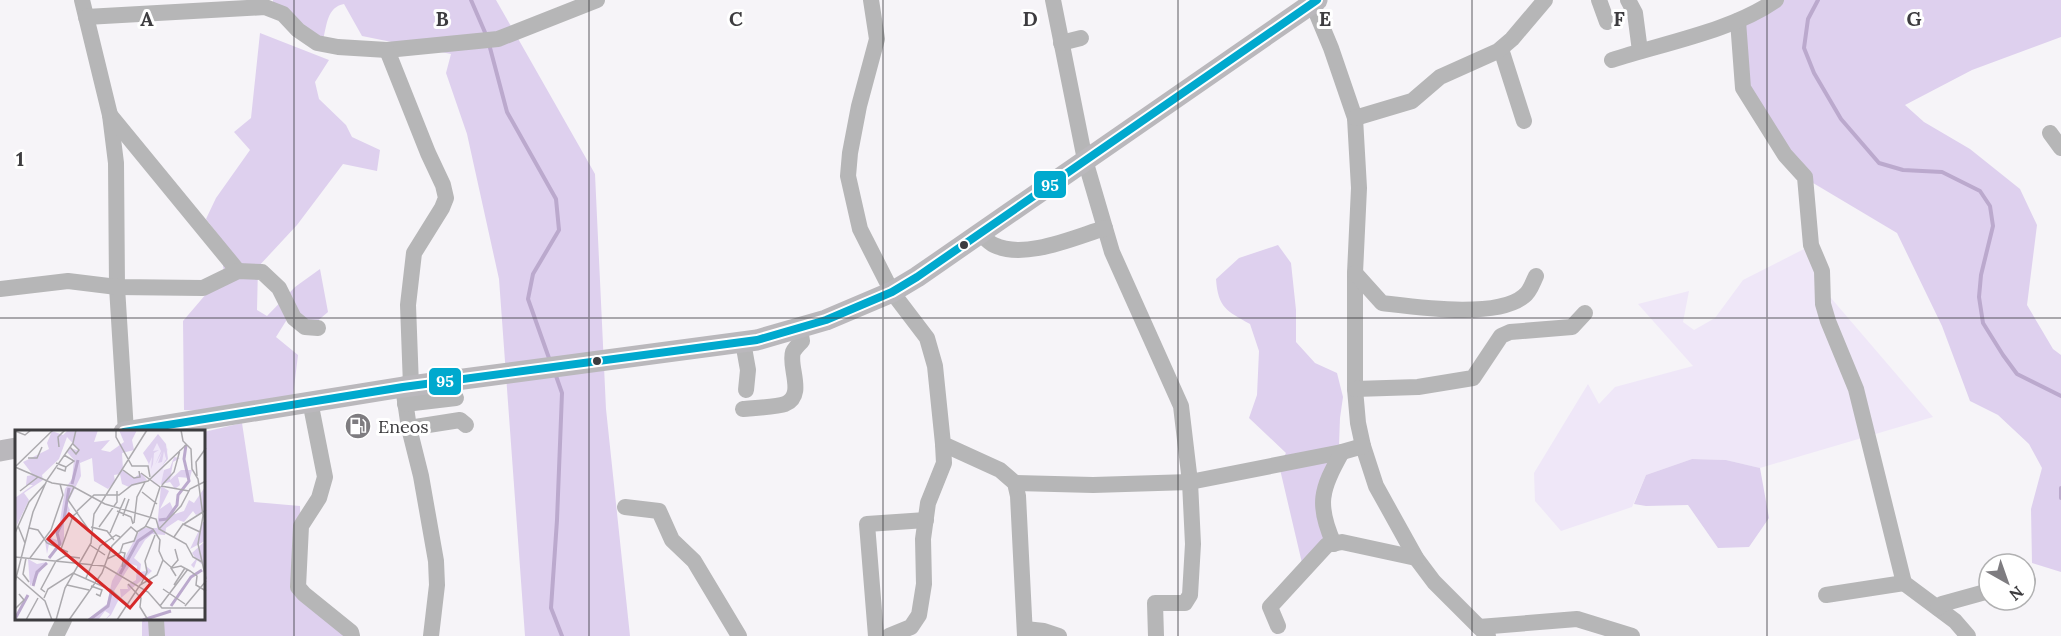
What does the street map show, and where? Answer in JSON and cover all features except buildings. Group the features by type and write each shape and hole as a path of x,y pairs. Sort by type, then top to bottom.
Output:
{"main road":[{"path":"137,430 310,400 406,392 523,370 743,342 800,329 860,307 892,292 1314,1"},
{"path":"0,451 15,448"}],"street":[{"path":"82,0 110,115 116,163 117,287 125,430"},
{"path":"86,17 265,8 283,14 298,30 316,43 338,47 387,50 498,39 597,0"},
{"path":"872,0 877,39 859,106 848,176 860,229 892,292 927,338 935,366 944,462 928,503 923,539 924,584 919,615 910,627 889,636"},
{"path":"1053,0 1084,160 1112,252 1181,406 1190,482 1193,544 1190,595 1185,603 1155,603 1156,636"},
{"path":"1355,118 1412,101 1440,77 1501,49 1545,0"},
{"path":"1599,0 1607,22"},
{"path":"1628,0 1635,13 1640,51"},
{"path":"1612,60 1738,21 1764,9 1776,0"},
{"path":"1314,1 1355,118 1359,188 1355,273 1355,389 1358,423 1376,486 1416,558 1434,582 1483,632 1577,619 1632,636"},
{"path":"1738,21 1743,88 1785,155 1805,177 1811,245 1822,271 1823,304 1856,389 1904,583 1955,621 1968,636"},
{"path":"1061,43 1081,38"},
{"path":"1501,49 1524,121"},
{"path":"387,50 443,185 446,198 414,253 408,305 406,392 409,428 421,476 436,561 437,585 431,636"},
{"path":"110,115 238,271"},
{"path":"2050,133 2061,148"},
{"path":"980,233 993,245 1035,249 1105,228"},
{"path":"0,289 68,281 117,287 203,288 238,271 262,272 279,288 294,318 305,327 318,328"},
{"path":"1355,273 1382,303 1440,309 1495,308 1512,303 1526,295 1536,276"},
{"path":"1355,389 1418,387 1473,378 1501,336 1510,332 1572,327 1585,313"},
{"path":"743,409 784,405 794,395 796,382 792,361 794,351 802,341 800,329"},
{"path":"743,342 748,370 747,390"},
{"path":"406,392 456,398"},
{"path":"310,400 325,477 319,498 301,526 298,587 351,632 352,636"},
{"path":"409,428 460,420 466,425"},
{"path":"943,444 1000,470 1015,483 1018,496 1025,633 1044,631 1059,636"},
{"path":"1015,483 1093,485 1190,482 1363,446"},
{"path":"1334,544 1325,523 1322,506 1329,477 1342,452"},
{"path":"625,507 659,512 672,540 694,561 739,636"},
{"path":"876,636 867,524 926,520"},
{"path":"1278,626 1270,607 1327,544 1342,542 1416,558"},
{"path":"1826,595 1904,583"},
{"path":"1938,608 1942,604 1977,594"},
{"path":"56,636 64,621"},
{"path":"156,621 157,636"}],"shaded area":[{"path":"273,0 496,0 595,174 606,409 630,636 525,636 499,279 467,134 446,73 451,54 362,36 344,4 331,13 323,40 273,3"},
{"path":"1770,0 2061,0 2061,37 1972,70 1905,105 1924,122 1970,149 2020,189 2037,225 2027,305 2053,349 2061,355 2061,572 2037,565 2037,552 2032,552 2031,509 2042,468 2029,444 1998,415 1970,401 1942,326 1897,233 1803,177 1747,95 1740,25"},
{"path":"260,33 329,60 315,82 319,99 346,125 352,137 380,150 377,171 343,164 297,225 258,267 257,310 267,316 295,287 320,269 328,312 315,323 291,313 276,337 298,355 293,396 218,412 184,410 183,321 224,273 219,236 206,219 216,198 250,150 234,132 251,118"},
{"path":"1278,245 1291,263 1296,310 1296,342 1315,363 1337,373 1343,397 1339,445 1325,539 1302,563 1279,465 1286,453 1249,418 1257,395 1259,351 1250,324 1230,312 1222,303 1216,279 1239,258"},
{"path":"1806,248 1825,291 1933,417 1760,468 1726,460 1692,459 1646,475 1632,507 1561,531 1535,501 1534,473 1588,384 1599,404 1615,387 1693,366 1638,304 1689,291 1683,322 1694,330 1715,318 1743,280"},
{"path":"242,423 254,502 300,506 302,584 346,636 142,636 142,621 206,621 206,432"},
{"path":"1692,459 1726,460 1760,468 1769,518 1749,547 1718,548 1688,505 1634,504 1646,475"}],"waterway":[{"path":"471,0 487,37"},
{"path":"1818,0 1808,19 1804,48 1814,73 1841,119 1879,163 1903,170 1942,172 1980,191 1990,206 1993,226 1981,275 1979,297 1983,323 2017,374 2061,396"},
{"path":"489,44 507,112 556,199 559,230 533,274 528,299 550,361"},
{"path":"555,373 562,393 551,608 562,636"},
{"path":"2061,488 2061,498"}],"transit line":[{"name":"95","path":"136,430 403,387 757,340 826,320 892,292 917,277 1317,0"}],"place":[{"name":"Eneos","path":"358,426"}]}
